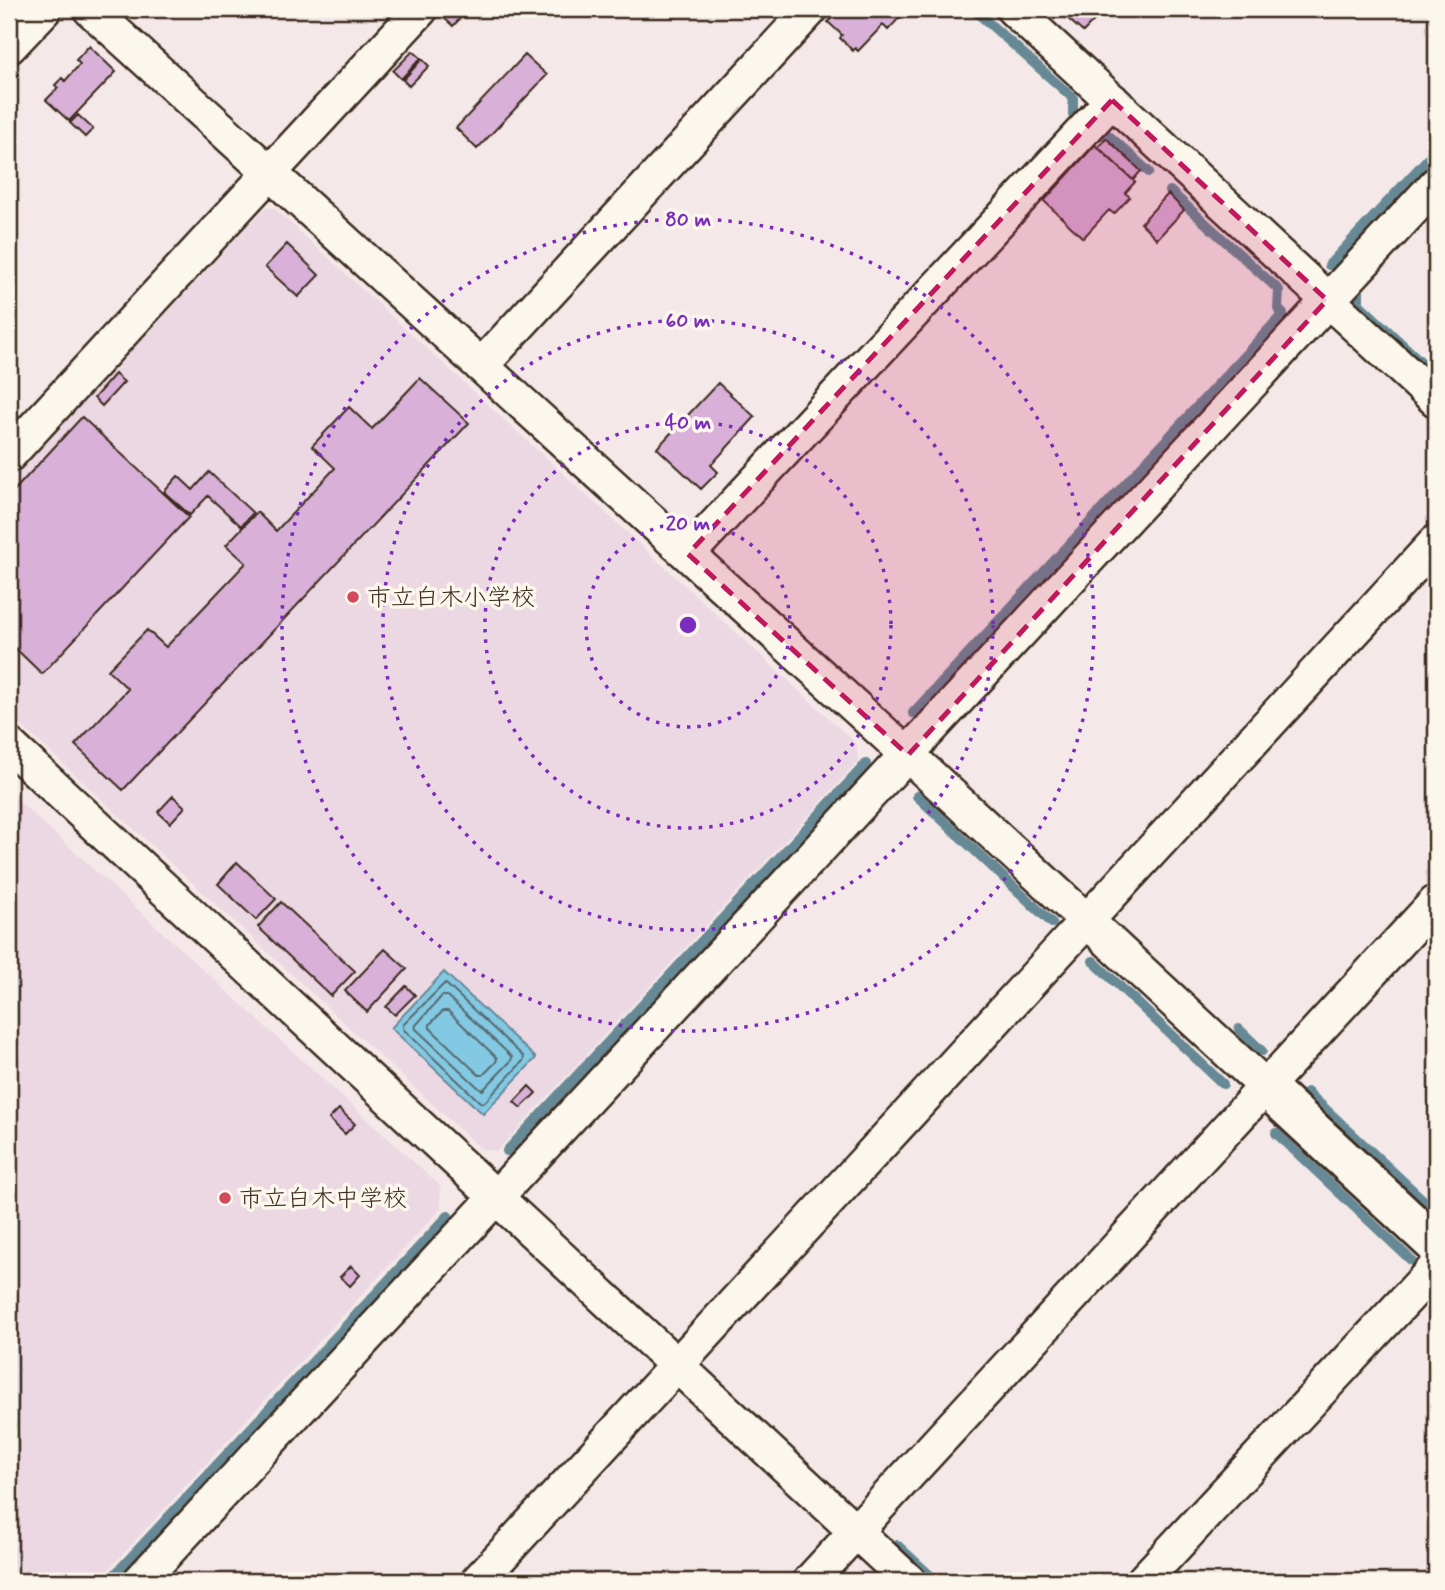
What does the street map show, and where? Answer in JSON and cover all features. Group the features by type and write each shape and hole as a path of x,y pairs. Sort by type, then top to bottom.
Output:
{"street":[{"path":"9,47 45,9"},
{"path":"90,9 908,755 1436,1245"},
{"path":"9,455 421,9"},
{"path":"481,366 811,9"},
{"path":"1016,10 1436,400"},
{"path":"688,554 1112,100"},
{"path":"140,1581 1436,184"},
{"path":"478,1581 1436,542"},
{"path":"9,745 909,1581"},
{"path":"810,1581 1436,902"},
{"path":"1143,1581 1436,1267"}],"highlighted area":[{"path":"1112,100 1327,300 908,755 688,554"}],"shaded area":[{"name":"市立白木小学校","path":"265,208 274,208 857,744 858,762 497,1151 481,1149 9,714 9,480"},
{"name":"市立白木中学校","path":"9,792 440,1186 441,1209 98,1581 9,1581"}],"water":[{"path":"444,972 536,1058 483,1114 391,1028"}],"building":[{"path":"451,9 458,9 464,14 453,26 443,17"},
{"path":"840,9 893,9 900,17 888,30 883,25 858,51 855,48 853,51 840,38 842,35 828,22"},
{"path":"1057,9 1105,9 1083,32"},
{"path":"89,46 116,72 69,121 46,100 58,88 55,85 62,78 65,81 80,64 76,60"},
{"path":"413,51 421,58 401,79 393,71"},
{"path":"525,55 547,75 477,149 456,128"},
{"path":"422,59 429,66 409,86 403,80"},
{"path":"78,115 93,129 85,137 70,123"},
{"path":"1106,138 1141,171 1133,180 1098,147"},
{"path":"1095,145 1135,182 1125,193 1130,197 1114,214 1109,210 1083,238 1044,201"},
{"path":"1168,194 1184,210 1157,239 1141,223"},
{"path":"287,244 319,275 298,297 265,267"},
{"path":"115,374 124,382 102,406 94,398"},
{"path":"420,378 469,423 123,790 75,745 128,689 108,670 147,630 166,647 246,563 226,545 257,512 276,531 335,468 312,446 349,407 372,429"},
{"path":"718,383 755,417 711,465 718,472 701,489 657,448"},
{"path":"82,417 189,517 42,674 9,642 9,496"},
{"path":"209,472 253,513 241,526 208,496 190,515 164,492 178,476 193,490"},
{"path":"173,796 185,807 170,823 158,812"},
{"path":"237,862 276,899 256,920 218,884"},
{"path":"281,902 355,971 331,996 258,927"},
{"path":"385,949 407,969 367,1012 345,991"},
{"path":"406,986 415,995 395,1015 386,1007"},
{"path":"529,1086 536,1093 521,1108 514,1102"},
{"path":"339,1109 355,1124 345,1134 329,1119"},
{"path":"351,1266 360,1275 350,1286 340,1277"}],"waterway":[{"path":"973,9 1073,98 1073,115"},
{"path":"1096,136 1107,134 1149,172"},
{"path":"1329,265 1436,150"},
{"path":"913,713 1283,314 1278,309 1279,290 1170,191"},
{"path":"1359,291 1359,304 1436,376"},
{"path":"507,1151 866,764"},
{"path":"917,796 1052,923"},
{"path":"1093,961 1223,1084"},
{"path":"1239,1029 1262,1051"},
{"path":"1307,1092 1436,1212"},
{"path":"1276,1133 1411,1260"},
{"path":"109,1581 448,1216"},
{"path":"897,1545 936,1581"}],"place":[{"name":"市立白木小学校","path":"353,597"},
{"name":"市立白木中学校","path":"225,1198"}]}
